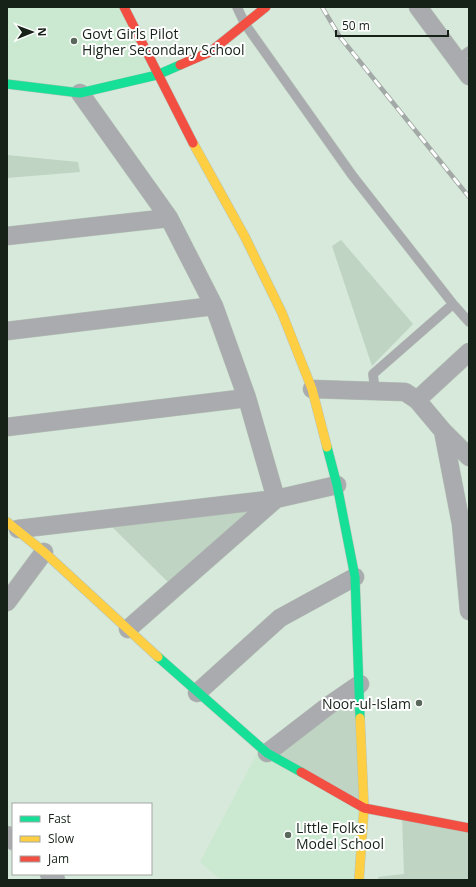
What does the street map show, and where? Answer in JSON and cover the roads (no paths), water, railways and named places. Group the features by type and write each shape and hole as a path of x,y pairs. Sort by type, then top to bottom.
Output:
{"street":[{"path":"124,7 157,75 207,171 245,237 282,313 312,389 337,485 355,577 364,808 359,880 356,880"},
{"path":"7,84 80,93 157,75 210,52 266,7"},
{"path":"418,7 463,56 469,76"},
{"path":"80,93 169,218 214,306 247,398 276,499"},
{"path":"7,236 169,218"},
{"path":"7,331 214,306"},
{"path":"417,400 469,352"},
{"path":"312,389 405,392 417,400 443,431 469,457"},
{"path":"7,428 247,398"},
{"path":"443,431 461,524 469,611"},
{"path":"13,526 276,499 337,485"},
{"path":"128,629 276,499"},
{"path":"13,526 44,552 197,693 267,753 364,808 469,828"},
{"path":"7,602 44,552"},
{"path":"197,693 280,618 355,577"},
{"path":"267,753 328,706 360,684"}],"lane":[{"path":"237,7 245,24 352,175 453,304 469,322"},
{"path":"375,391 373,374 453,304"}],"railway":[{"path":"322,7 340,37 469,197"}],"place":[{"name":"Govt Girls Pilot Higher Secondary School","path":"74,41"},
{"name":"Noor-ul-Islam","path":"419,703"},
{"name":"Little Folks Model School","path":"288,835"}]}
